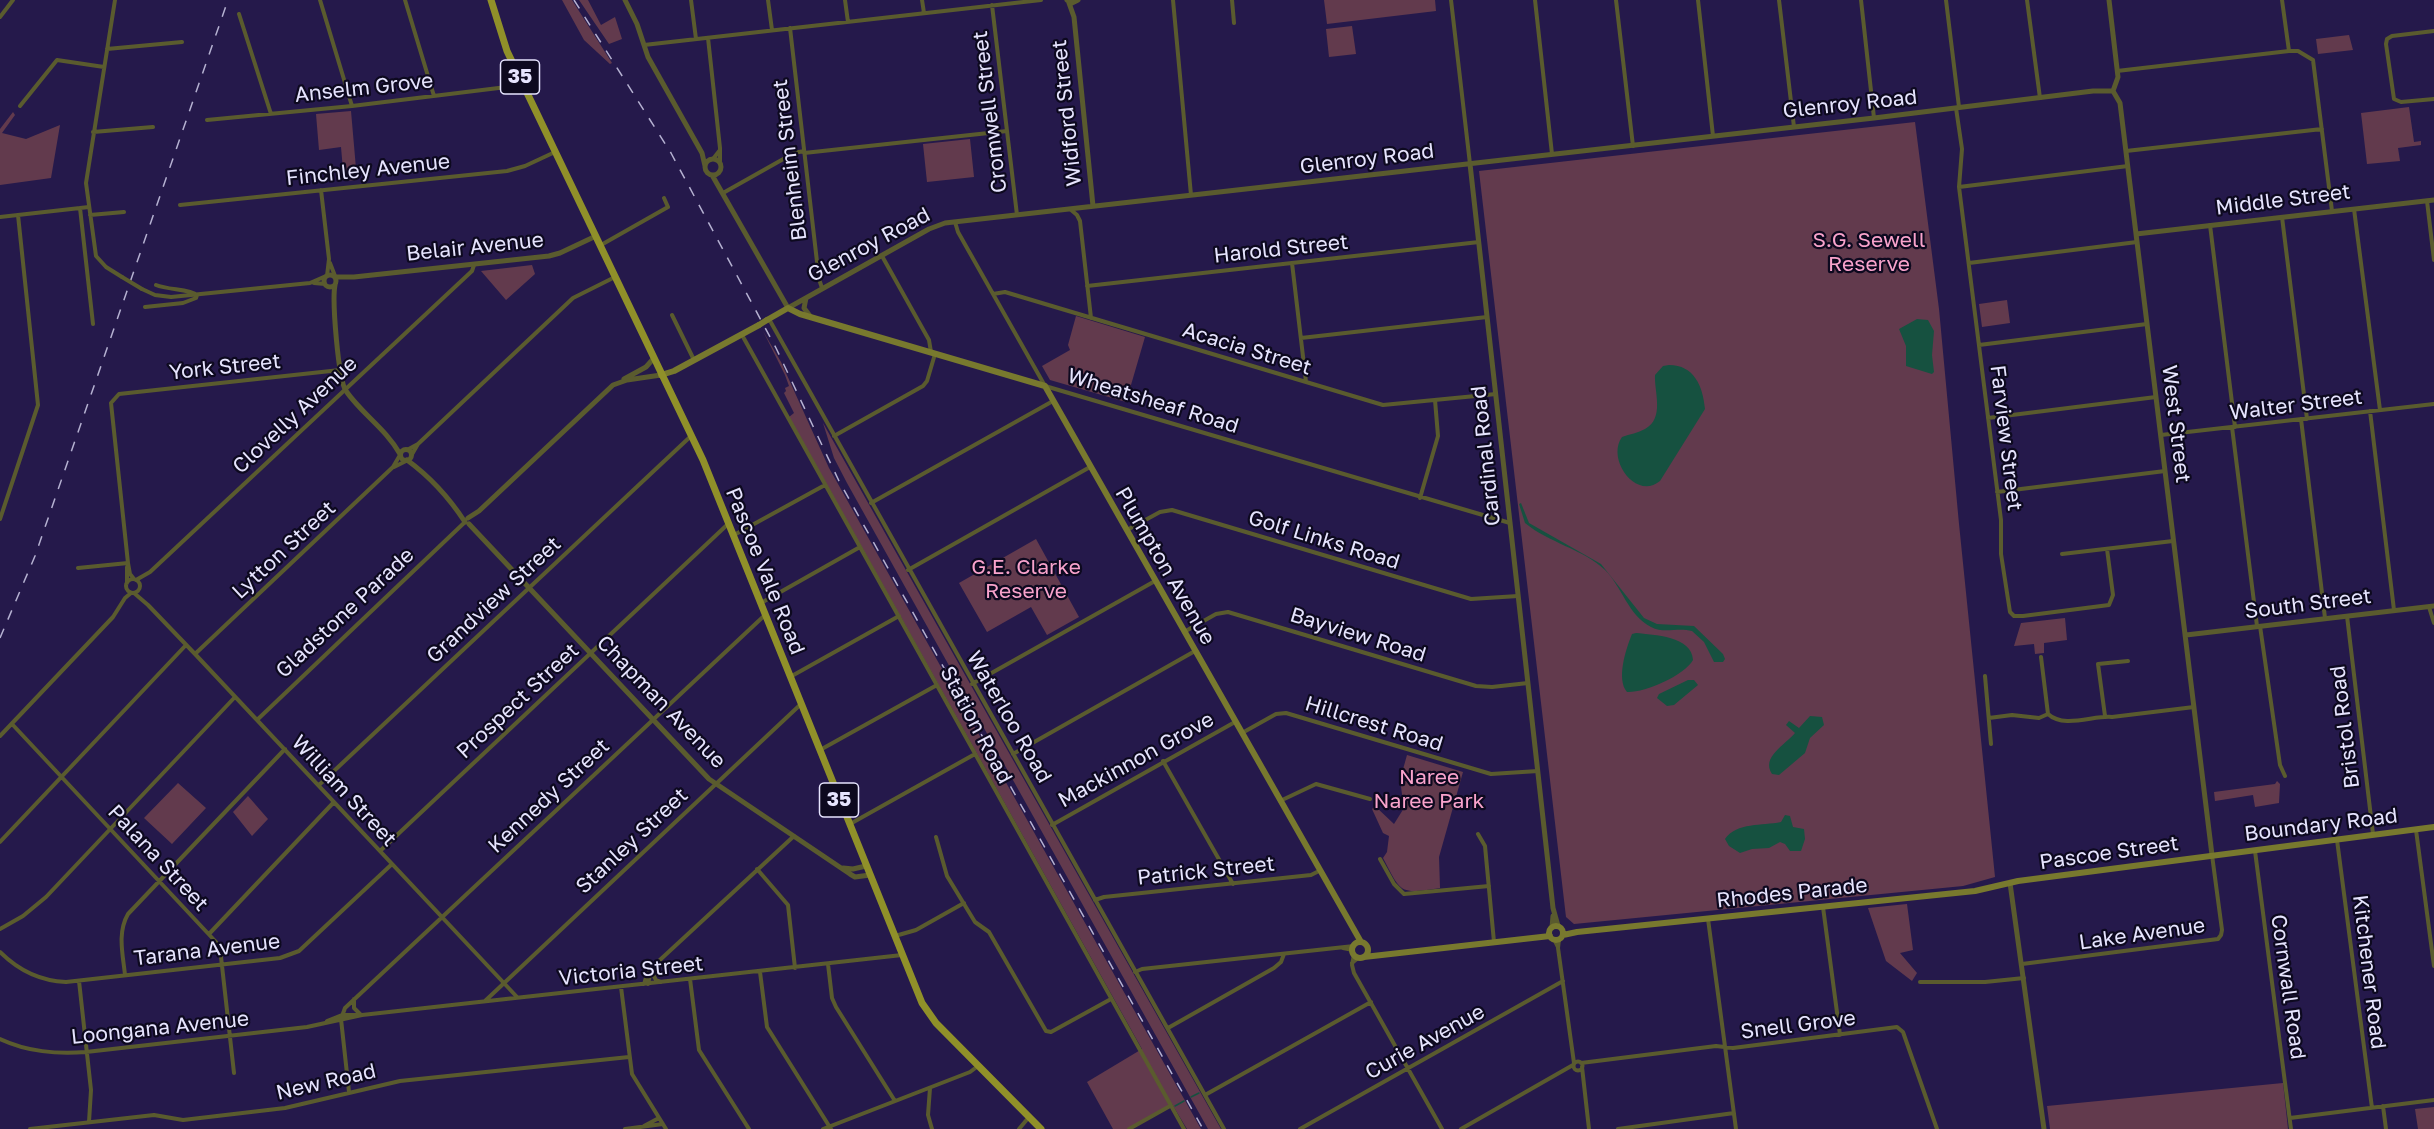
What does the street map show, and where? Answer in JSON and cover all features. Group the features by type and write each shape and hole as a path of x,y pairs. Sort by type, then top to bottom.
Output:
{"main road":[{"name":"Pascoe Vale Road","path":"491,0 507,51 691,436 902,955 929,1015 1041,1129"},
{"name":"Wheatsheaf Road","path":"788,308 1045,386"},
{"name":"Glenroy Road","path":"661,375 674,371 788,308"},
{"name":"Plumpton Avenue","path":"1045,386 1350,926 1357,950 1366,945 1368,949"},
{"name":"Boundary Road","path":"2212,855 2434,827"},
{"name":"Pascoe Street","path":"2010,883 2212,855"},
{"name":"Rhodes Parade","path":"1357,950 1386,953 1494,942 1556,933 1975,891 2010,883"},
{"name":"Rhodes Parade","path":"1368,949 1386,953"}],"street":[{"path":"0,17 13,0"},
{"path":"115,0 86,177 96,256 110,271 142,289 166,297 310,283 326,285 335,280"},
{"path":"320,0 352,106"},
{"path":"405,0 434,96"},
{"path":"626,0 637,24 643,45 702,153 707,173 712,175 718,184 788,308"},
{"path":"692,0 696,39"},
{"path":"768,0 772,30"},
{"path":"845,0 848,22"},
{"path":"922,0 924,13"},
{"path":"643,45 995,3 1041,0"},
{"path":"1173,0 1191,196"},
{"path":"1232,0 1234,23"},
{"name":"Cardinal Road","path":"1451,0 1556,933"},
{"path":"1535,0 1552,154"},
{"path":"1616,0 1633,146"},
{"path":"1698,0 1713,136"},
{"path":"1779,0 1794,127"},
{"path":"1861,0 1874,118"},
{"name":"Farview Street","path":"1946,0 1962,153 1959,187 1997,492 2007,607 2014,616 2023,616 2109,605 2113,595 2107,549"},
{"path":"2027,0 2040,98"},
{"path":"2109,0 2118,81 2113,91"},
{"path":"2282,0 2289,51"},
{"name":"Widford Street","path":"1072,1 1093,206"},
{"name":"Cromwell Street","path":"995,3 1017,215"},
{"path":"239,14 271,114"},
{"name":"Blenheim Street","path":"790,28 819,279 822,288"},
{"path":"2434,31 2391,37 2386,44 2394,99 2401,102 2434,99"},
{"path":"708,38 720,147 721,168 718,173 718,184"},
{"path":"107,49 182,42"},
{"path":"2117,71 2289,51 2298,51 2313,60 2332,211"},
{"path":"20,106 57,60 104,67"},
{"name":"Anselm Grove","path":"207,120 352,106 524,84"},
{"name":"Glenroy Road","path":"788,308 934,226 955,222 2113,91"},
{"name":"West Street","path":"2113,91 2120,99 2212,855"},
{"path":"93,132 153,127"},
{"path":"2126,151 2322,129"},
{"path":"723,193 794,153 1007,131"},
{"path":"705,166 720,147"},
{"name":"Finchley Avenue","path":"180,206 507,171 525,166 556,151"},
{"path":"702,153 720,163"},
{"path":"1959,187 2127,166"},
{"path":"712,175 718,173"},
{"path":"321,190 329,259 335,280 333,302 345,389"},
{"path":"601,245 668,207 664,198"},
{"path":"2427,200 2434,260"},
{"name":"Middle Street","path":"2136,234 2434,200"},
{"path":"0,217 89,207"},
{"path":"80,208 93,324"},
{"path":"1070,208 1080,221 1090,318"},
{"path":"2354,208 2379,410"},
{"path":"90,215 124,212"},
{"path":"0,519 38,405 18,215"},
{"path":"2282,217 2307,419"},
{"name":"Plumpton Avenue","path":"955,222 957,232 1045,386"},
{"path":"2210,225 2258,626 2280,765 2285,776"},
{"name":"Belair Avenue","path":"335,280 555,255 596,236"},
{"name":"Harold Street","path":"1087,286 1479,242"},
{"path":"1969,263 2137,242"},
{"path":"834,436 924,385 933,353 929,340 881,255"},
{"path":"329,259 326,285 333,302"},
{"path":"1292,263 1306,382"},
{"name":"Clovelly Avenue","path":"133,593 150,572 472,271 474,265"},
{"path":"461,279 462,266"},
{"path":"310,283 327,276 335,280"},
{"name":"Lytton Street","path":"195,654 573,298 616,277"},
{"path":"156,285 168,290 191,291 197,295"},
{"name":"Acacia Street","path":"993,294 1002,292 1387,405 1496,394"},
{"path":"145,307 191,301 196,299 197,295"},
{"path":"806,298 804,308 810,316"},
{"path":"672,315 694,360"},
{"path":"1301,338 1487,317"},
{"name":"Waterloo Road","path":"768,320 1224,1129"},
{"path":"1979,345 2147,324"},
{"name":"Station Road","path":"741,334 1184,1129"},
{"name":"Gladstone Parade","path":"257,720 613,385 646,367 654,358"},
{"name":"York Street","path":"128,563 111,403 114,397 119,394 341,370"},
{"path":"620,381 661,375"},
{"name":"Wheatsheaf Road","path":"1045,386 1510,524"},
{"name":"Chapman Avenue","path":"345,389 715,784 855,877 870,875"},
{"path":"1988,418 2156,397"},
{"path":"871,503 1053,400"},
{"path":"1420,498 1438,436 1435,400"},
{"name":"Walter Street","path":"2161,435 2434,404"},
{"path":"2370,411 2394,610"},
{"path":"2301,419 2325,618"},
{"name":"Grandview Street","path":"319,785 691,436"},
{"name":"Lytton Street","path":"393,467 406,455"},
{"path":"908,570 1090,467"},
{"path":"1997,492 2166,471"},
{"path":"733,536 825,484"},
{"name":"Golf Links Road","path":"1126,531 1160,512 1172,510 1471,599 1518,596"},
{"name":"Prospect Street","path":"380,851 728,524"},
{"path":"2062,554 2174,540"},
{"path":"760,603 860,548"},
{"path":"78,568 128,563"},
{"path":"128,563 130,574 135,579"},
{"path":"0,736 113,617 127,585 128,563"},
{"name":"Clovelly Avenue","path":"127,585 150,572"},
{"name":"William Street","path":"135,579 148,605"},
{"path":"972,684 1155,581"},
{"name":"William Street","path":"127,585 285,749 518,998"},
{"path":"119,606 133,593"},
{"path":"2431,606 2434,623"},
{"name":"South Street","path":"2186,635 2431,606"},
{"name":"Bayview Road","path":"1184,632 1216,614 1228,612 1476,686 1492,687 1528,683"},
{"name":"Kennedy Street","path":"341,1017 354,999 765,615"},
{"path":"790,677 899,616"},
{"name":"Bristol Road","path":"2347,616 2373,834"},
{"path":"0,842 186,645"},
{"path":"1013,754 1195,651"},
{"path":"2041,657 2048,714 2051,718 2076,721 2195,707"},
{"path":"2105,716 2098,664 2128,661"},
{"path":"1985,676 1991,744"},
{"path":"820,751 937,685"},
{"path":"0,929 34,908 235,697"},
{"name":"Stanley Street","path":"485,1001 801,704"},
{"name":"Hillcrest Road","path":"1241,734 1272,717 1287,713 1491,774 1538,771"},
{"path":"1989,718 2012,716 2039,718 2048,714"},
{"name":"Mackinnon Grove","path":"1052,825 1235,722"},
{"name":"Palana Street","path":"12,724 220,948 234,1073"},
{"path":"125,975 121,938 124,921 285,749"},
{"path":"849,824 975,754"},
{"path":"1164,761 1233,884"},
{"path":"1280,802 1313,784 1370,800"},
{"path":"209,934 334,802"},
{"path":"2416,829 2434,966"},
{"path":"1478,834 1485,846 1494,942"},
{"path":"646,984 645,975 792,835"},
{"path":"936,837 947,876 975,922 989,932 1047,1032 1111,999"},
{"name":"Kitchener Road","path":"2337,839 2372,1108"},
{"name":"Cornwall Road","path":"2255,850 2292,1129"},
{"name":"Lake Avenue","path":"2022,964 2218,939 2222,930 2212,855"},
{"path":"1380,859 1394,884 1404,894 1489,886"},
{"name":"Tarana Avenue","path":"0,952 23,971 39,978 55,981 79,981 280,958 299,951 392,864"},
{"path":"841,867 853,869 866,866"},
{"path":"757,869 788,905 795,968"},
{"name":"Patrick Street","path":"1095,900 1311,875 1319,871"},
{"path":"2010,883 2044,1129"},
{"path":"895,936 915,930 964,903"},
{"path":"1823,906 1840,1035"},
{"path":"1708,919 1736,1129"},
{"path":"1556,933 1573,1051 1583,1080 1589,1129"},
{"path":"1135,972 1142,969 1339,948 1357,950 1352,963 1353,970 1442,1129"},
{"path":"1167,1028 1274,968 1281,962 1284,954"},
{"name":"Victoria Street","path":"341,1017 902,955"},
{"path":"828,964 832,998 836,1007 895,1101"},
{"path":"652,969 656,980 662,982"},
{"path":"760,972 767,1028 830,1128"},
{"path":"1920,982 1985,982 2024,978"},
{"path":"690,979 699,1050 749,1129"},
{"path":"79,981 91,1090 89,1122"},
{"name":"Curie Avenue","path":"1300,1129 1563,981"},
{"path":"621,987 632,1074 666,1129"},
{"path":"354,999 354,1008 362,1015"},
{"path":"1205,1095 1371,1002"},
{"path":"341,1017 349,1092"},
{"name":"Loongana Avenue","path":"0,1040 36,1051 59,1054 307,1027 341,1017"},
{"name":"Snell Grove","path":"1461,1129 1578,1065 1716,1046 1732,1048 1895,1027 1901,1029 1937,1129"},
{"name":"New Road","path":"30,1129 154,1114 183,1120 285,1108 400,1081 629,1057"},
{"path":"823,1129 970,1072 978,1065"},
{"path":"930,1088 928,1115 932,1129"},
{"path":"2290,1118 2434,1100"},
{"path":"1129,1129 1170,1106"},
{"path":"2383,1106 2386,1129"},
{"path":"1618,1129 1734,1113"},
{"path":"1019,1129 1029,1117"},
{"path":"640,1127 659,1118"},
{"path":"625,1129 663,1124"}],"green space":[{"path":"562,0 572,0 612,63 610,64 584,40"},
{"path":"579,0 588,0 601,25 615,17 622,39 609,44"},
{"path":"1324,0 1435,0 1436,11 1327,24"},
{"path":"1352,26 1356,54 1329,57 1326,29"},
{"path":"2349,35 2353,50 2318,54 2316,39"},
{"path":"2409,107 2414,142 2421,141 2421,145 2398,148 2400,161 2367,164 2361,113"},
{"path":"351,111 357,180 344,181 341,147 319,150 316,114"},
{"path":"13,112 15,115 2,133 26,139 60,125 51,178 0,185 0,129"},
{"name":"S.G. Sewell Reserve","path":"1915,122 1939,309 1995,877 1963,886 1574,924 1566,917 1479,171"},
{"path":"970,139 974,177 927,182 923,144"},
{"path":"532,265 535,274 506,300 481,271"},
{"path":"2007,300 2010,323 1982,327 1979,304"},
{"path":"1076,316 1145,337 1126,402 1050,380 1042,366 1070,350 1068,345"},
{"path":"763,331 781,362 829,468 1201,1129 1187,1129 1172,1104 1129,1129 1113,1129 1087,1082 1142,1049 789,417 794,413 784,393 785,388 789,386"},
{"path":"823,423 1221,1129 1208,1129 847,483 834,458"},
{"name":"G.E. Clarke Reserve","path":"1036,539 1079,617 1047,635 1031,607 987,632 959,583"},
{"path":"2065,618 2067,640 2044,643 2044,653 2035,654 2034,644 2014,646 2021,623"},
{"name":"Naree Naree Park","path":"1407,755 1463,772 1439,857 1440,888 1416,891 1403,889 1394,879 1383,858 1387,852 1389,836 1383,833 1372,809 1375,806 1394,824 1404,808 1400,780"},
{"path":"2277,781 2280,784 2279,803 2255,807 2253,795 2215,801 2214,792 2275,784"},
{"path":"178,783 206,808 172,844 144,818"},
{"path":"248,796 268,819 252,836 233,812"},
{"path":"1907,904 1913,950 1900,953 1917,973 1912,981 1886,961 1868,908"},
{"path":"2283,1083 2288,1129 2050,1129 2047,1106"},
{"path":"2434,1107 2434,1129 2418,1129 2415,1109"}],"shaded area":[{"path":"1917,319 1928,320 1934,331 1932,355 1934,372 1932,374 1906,366 1906,346 1899,329"},
{"path":"1669,365 1685,369 1696,378 1702,392 1705,409 1660,481 1651,486 1642,486 1633,482 1626,475 1618,456 1618,446 1622,437 1645,429 1655,418 1657,404 1655,375 1663,366"},
{"path":"1521,503 1529,523 1601,564 1644,618 1657,624 1694,626 1723,654 1725,659 1723,662 1714,662 1704,642 1692,631 1661,630 1643,622 1605,570 1587,557 1534,530 1525,523 1519,504"},
{"path":"1632,634 1662,636 1679,641 1691,652 1693,660 1681,672 1663,682 1643,690 1627,692 1622,680 1623,664"},
{"path":"1688,680 1694,680 1698,685 1674,705 1667,706 1657,698 1659,694"},
{"path":"1810,716 1822,717 1824,725 1810,738 1805,753 1779,775 1772,774 1769,768 1772,757 1795,733 1786,725 1789,721 1799,728"},
{"path":"1785,815 1790,816 1793,827 1804,829 1805,839 1801,851 1790,851 1785,844 1780,842 1769,848 1752,849 1740,853 1729,846 1725,839 1743,827 1781,822"}],"waterway":[{"path":"1191,1097 1199,1093"},
{"path":"1175,1106 1184,1101"}],"railway":[{"path":"0,638 35,556 228,0"},
{"path":"574,0 671,153 776,348 839,481 1203,1129"}]}
